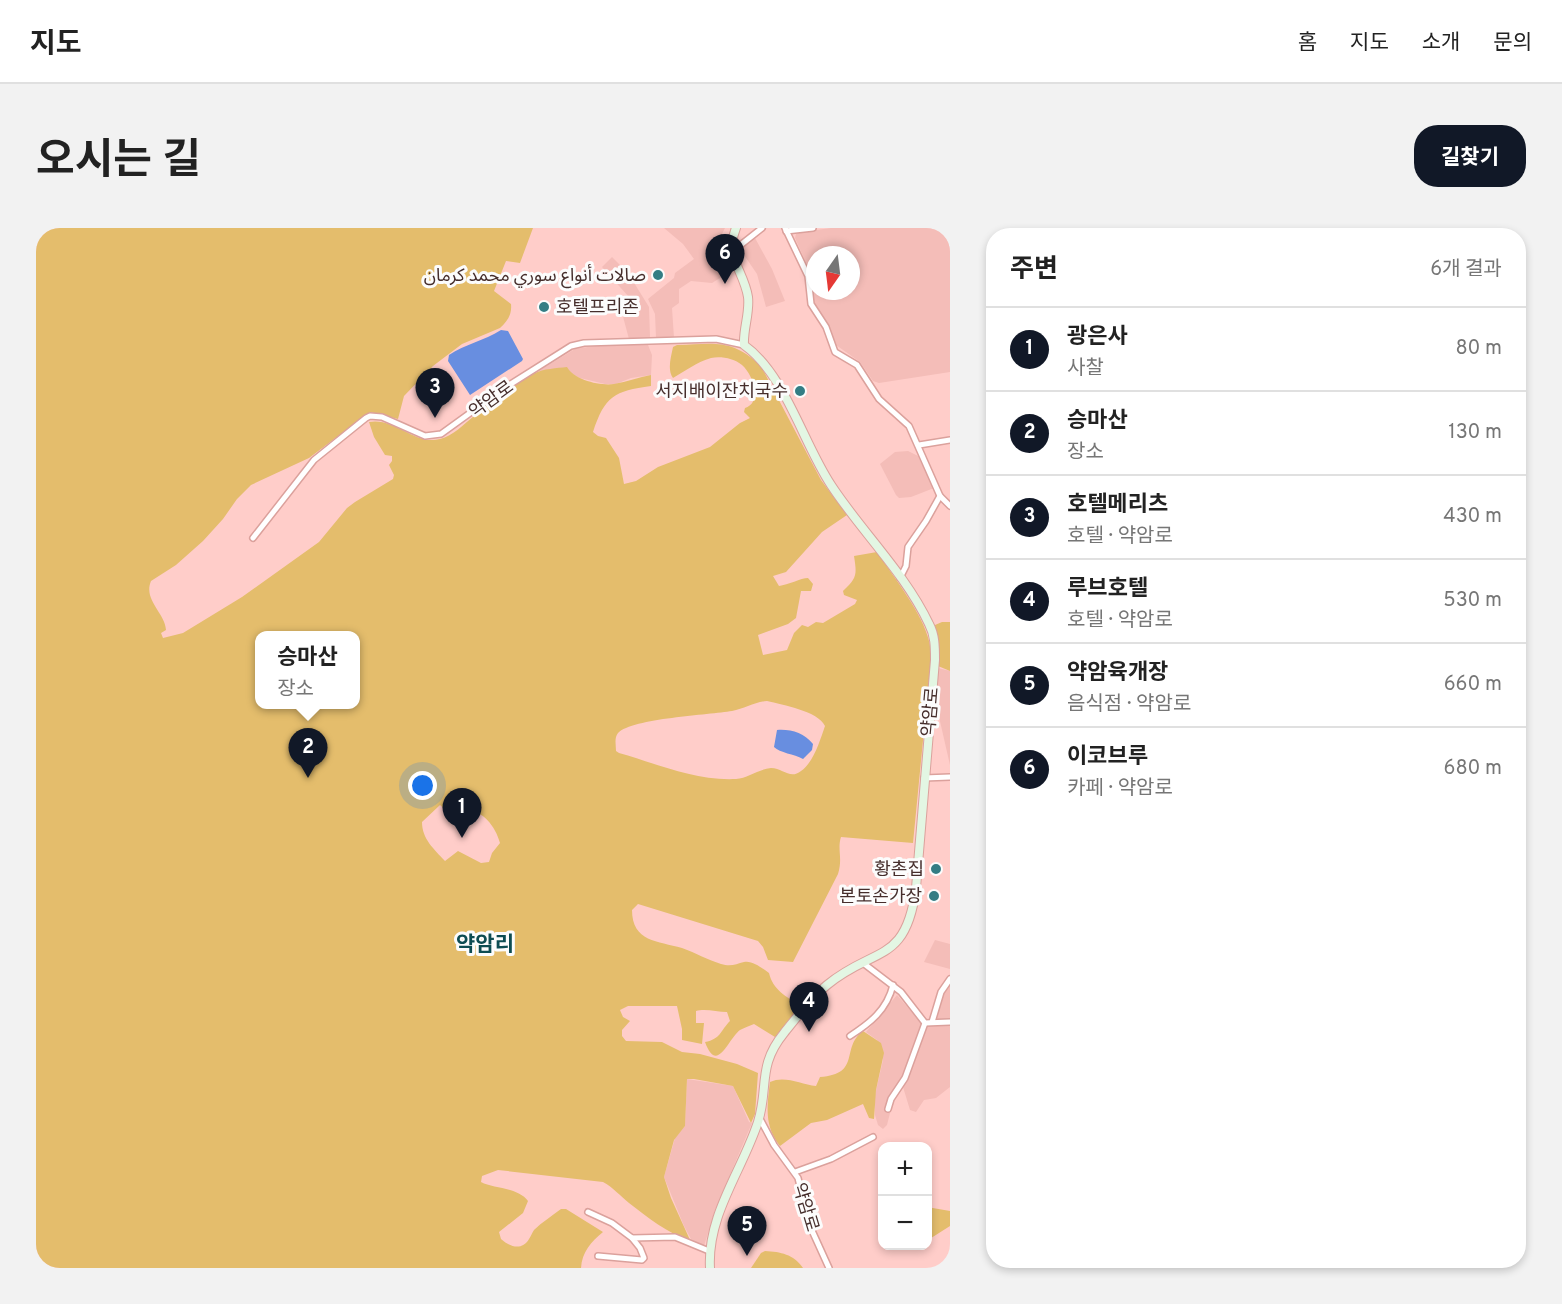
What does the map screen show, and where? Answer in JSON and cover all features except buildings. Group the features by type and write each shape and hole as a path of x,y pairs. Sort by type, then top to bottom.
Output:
{"street":[{"path":"736,228 731,243 731,252 748,299 744,345"},
{"path":"731,252 762,228"},
{"path":"813,228 785,230 808,276 811,304 826,327 832,349 857,365 879,399 909,426 940,496 950,506"},
{"name":"약암로","path":"253,538 314,459 370,416 387,419 425,436 441,434 506,387 571,346 584,343 716,339 744,345 765,363 830,483 879,546 923,613 930,626 935,660 916,888 911,917 896,942 882,954 825,986 778,1040 765,1069 759,1117 718,1213 709,1251 710,1268"},
{"path":"919,445 950,440"},
{"path":"900,578 906,566 908,547 940,496"},
{"path":"924,778 950,777"},
{"path":"863,963 901,992 925,1023"},
{"path":"932,1022 941,992 950,979"},
{"path":"850,1036 884,1008 893,986"},
{"path":"925,1023 950,1022"},
{"path":"888,1109 905,1078 925,1023"},
{"name":"약암로","path":"759,1117 774,1145 795,1172 809,1224 829,1268"},
{"path":"795,1172 831,1160 873,1137"},
{"path":"588,1212 612,1223 632,1238 644,1254 642,1260 598,1256"},
{"path":"632,1238 675,1237 709,1251"}],"shaded area":[{"path":"36,228 533,228 520,263 506,261 494,291 511,304 509,317 500,328 462,344 433,366 404,396 398,419 370,412 309,458 251,485 203,541 176,565 151,581 150,594 165,624 166,630 161,633 163,638 183,633 242,597 319,542 347,508 393,479 394,475 389,465 392,456 385,455 374,437 369,422 388,424 422,439 440,439 454,433 503,393 538,372 567,367 570,372 581,379 608,384 651,375 651,386 628,390 613,397 602,410 593,432 606,438 619,458 624,484 636,481 658,467 710,447 740,423 750,418 744,412 754,400 754,387 746,369 735,361 719,357 711,358 673,378 671,375 673,347 712,344 741,351 761,366 821,480 847,515 822,532 786,572 773,576 779,586 808,578 813,584 811,591 801,591 796,618 788,624 758,635 763,655 787,650 794,633 802,625 808,627 816,622 823,623 855,604 857,600 844,595 843,591 855,576 854,556 877,552 921,619 929,641 930,664 913,843 841,837 838,874 793,962 768,960 758,941 638,904 632,910 636,928 648,938 682,948 725,965 754,963 769,973 774,984 785,996 800,1006 775,1037 754,1024 740,1030 718,1055 709,1051 705,1042 717,1037 730,1021 727,1012 696,1011 696,1023 704,1023 702,1044 682,1040 677,1006 628,1006 620,1010 623,1017 630,1021 622,1030 622,1036 626,1041 662,1042 682,1052 700,1054 737,1064 758,1073 755,1114 751,1123 733,1086 687,1079 685,1126 674,1140 664,1177 690,1240 658,1224 603,1182 498,1170 482,1176 481,1182 518,1193 528,1201 523,1213 499,1232 501,1239 512,1246 526,1243 540,1224 561,1209 566,1209 603,1232 588,1248 581,1268 36,1268","holes":["767,701 799,709 815,716 825,726 813,756 806,767 797,773 790,774 771,768 736,779 721,779 691,775 616,751 617,735 626,728 672,718 732,711","440,805 451,815 468,810 488,821 500,843 492,853 489,862 481,863 458,851 445,861 433,848 426,839 422,822"]},
{"path":"664,228 725,228 718,242 716,253 728,273 712,283 691,281 679,289 679,303 672,308 674,338 656,338 655,314 648,299 674,278 675,273 694,259 683,244"},
{"path":"831,228 950,228 950,372 879,383 873,381 860,362 836,345 828,324 814,303 814,300 860,300 860,246 806,246 806,263 795,238 796,234"},
{"path":"755,238 772,269 785,301 766,307 757,274 740,249"},
{"path":"612,257 628,273 649,307 650,337 629,339 622,313 628,306 629,297 602,267"},
{"path":"601,345 648,345 652,355 651,375 631,378 616,384 605,384 580,378 560,368 537,372 575,349"},
{"path":"908,451 918,456 934,488 911,497 899,498 880,464 895,452"},
{"path":"950,622 950,671 938,666 935,625"},
{"path":"938,668 950,671 950,765 934,695"},
{"path":"935,940 950,944 950,969 924,962"},
{"path":"950,983 950,1019 936,1020 941,996"},
{"path":"897,995 922,1024 950,1026 950,1087 936,1098 924,1100 916,1112 910,1110 903,1087 893,1101 887,1125 883,1129 878,1125 875,1115 875,1095 883,1060 877,1040 866,1032"},
{"path":"863,1031 881,1043 884,1053 876,1090 874,1119 869,1118 863,1104 827,1120 811,1123 780,1146 769,1123 770,1082 781,1079 816,1086 820,1077 833,1075 846,1066 852,1045"},
{"path":"687,1079 733,1086 749,1122 752,1123 715,1210 704,1246 691,1239 664,1177 675,1138 685,1126"},
{"path":"932,1208 950,1211 950,1226 932,1237"},
{"path":"765,1251 786,1255 803,1268 751,1268 761,1253"}],"water":[{"path":"501,330 508,331 523,359 470,395 448,361 449,355"},
{"path":"777,730 801,734 813,744 812,750 803,759 777,749 774,747"}],"place":[{"name":"صالات أنواع سوري محمد كرمان","path":"658,275"},
{"name":"이코브루","path":"725,284"},
{"name":"호텔프리존","path":"544,307"},
{"name":"서지배이잔치국수","path":"800,391"},
{"name":"호텔메리츠","path":"435,418"},
{"name":"승마산","path":"308,778"},
{"name":"광은사","path":"462,838"},
{"name":"황촌집","path":"936,869"},
{"name":"본토손가장","path":"934,896"},
{"name":"루브호텔","path":"809,1032"},
{"name":"약암육개장","path":"747,1256"}],"district":[{"name":"약암리","path":"485,944"}]}
